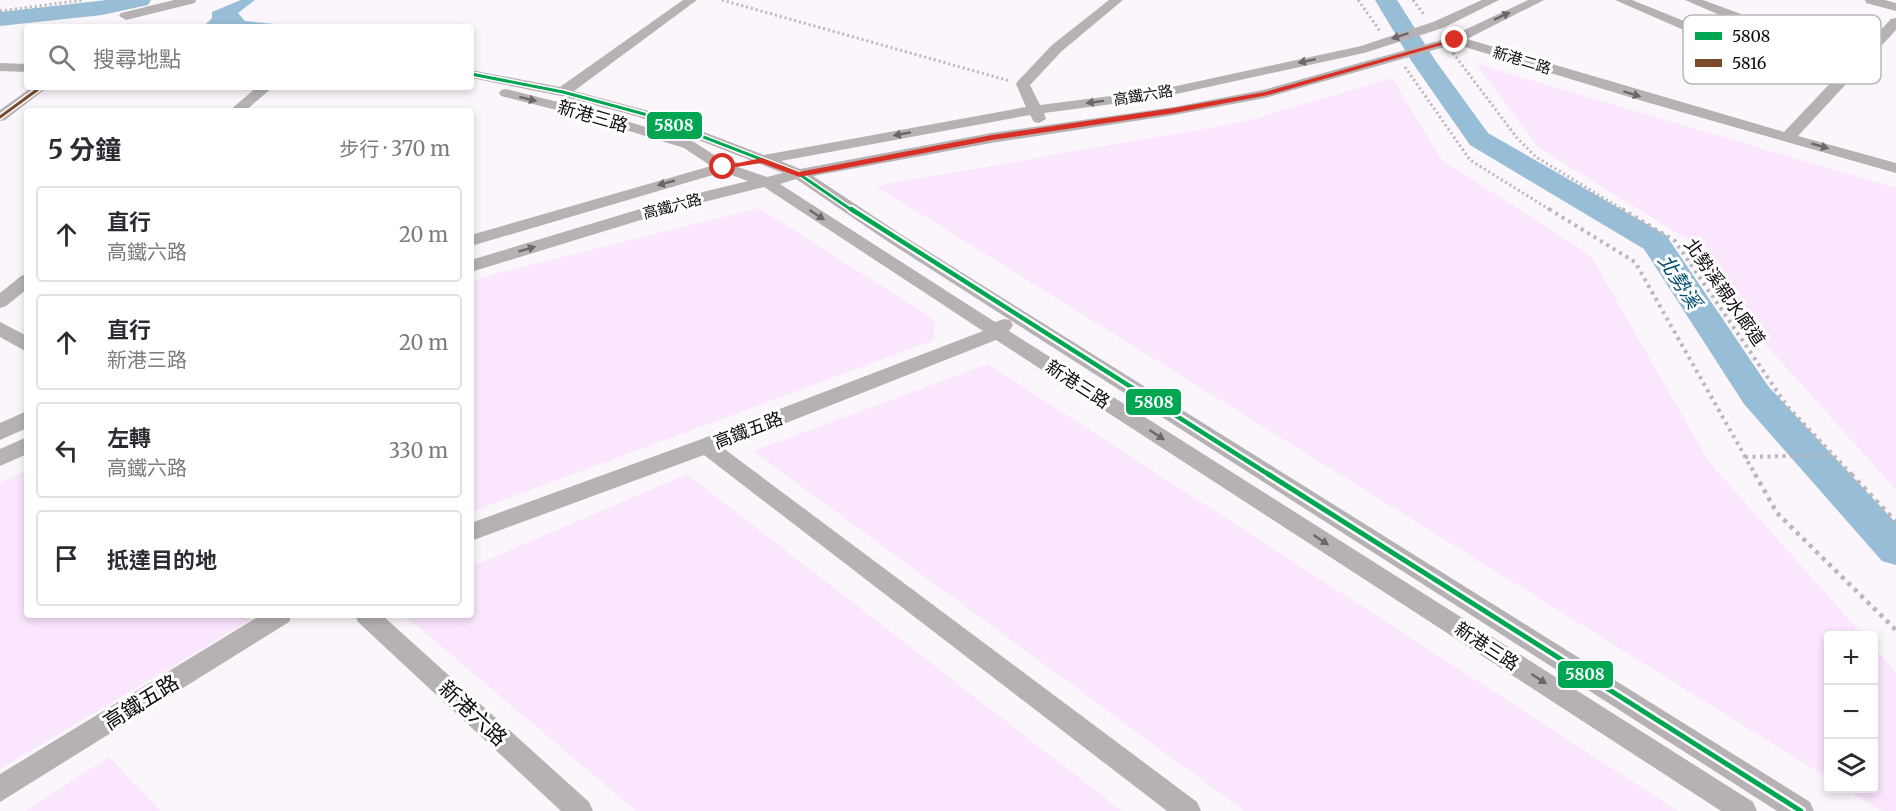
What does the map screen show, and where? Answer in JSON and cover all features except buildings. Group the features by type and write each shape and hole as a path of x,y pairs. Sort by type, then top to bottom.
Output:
{"street":[{"path":"117,24 141,0"},
{"path":"128,14 190,0"},
{"path":"563,92 691,0"},
{"path":"1045,129 1023,84 1057,48 1117,0"},
{"name":"高鐵六路","path":"474,240 723,167 1034,110 1158,93 1364,49 1493,0"},
{"name":"高鐵六路","path":"474,265 676,204 799,174 1045,129 1174,111 1265,94 1457,40 1538,0"},
{"path":"1621,0 1683,25"},
{"path":"1691,0 1731,15"},
{"path":"1871,0 1896,7"},
{"name":"新港二路","path":"1432,22 1457,40 1651,99 1896,156"},
{"path":"1881,38 1896,22"},
{"path":"0,67 24,69"},
{"name":"新港三路","path":"474,75 563,92 644,114 799,174 896,239 1801,811"},
{"path":"1794,132 1837,84"},
{"name":"新港三路","path":"474,88 589,114 689,145 723,167 768,183 1744,811"},
{"path":"0,117 37,90"},
{"path":"240,108 262,90"},
{"name":"新港二路","path":"1794,132 1896,168"},
{"path":"0,302 24,282"},
{"name":"高鐵五路","path":"474,531 706,446 985,339 1018,315"},
{"path":"0,328 24,343"},
{"path":"0,432 24,420"},
{"path":"0,458 24,446"},
{"path":"706,446 1188,811"},
{"name":"高鐵五路","path":"0,789 276,618"},
{"name":"新港六路","path":"369,618 579,811"}],"path":[{"path":"0,11 84,0"},
{"path":"722,0 1023,84"},
{"path":"1358,0 1384,38"},
{"path":"1413,0 1432,22"},
{"name":"北勢溪親水廊道","path":"1457,40 1517,138 1536,157 1675,241 1787,406 1896,522"},
{"path":"1404,66 1470,160 1635,262 1777,513 1896,630"},
{"path":"1745,457 1833,455"}],"shaded area":[{"path":"1476,64 1896,188 1896,490 1738,314 1698,246 1539,148"},
{"path":"1392,78 1441,159 1591,256 1709,462 1859,631 1824,631 1824,776 876,186 1243,122"},
{"path":"759,208 935,320 934,340 474,511 474,282 494,274"},
{"path":"988,364 1678,811 1244,811 753,451"},
{"path":"24,471 24,618 251,618 0,769 0,483"},
{"path":"687,474 1122,811 636,811 408,618 474,618 474,566"},
{"path":"1878,653 1896,673 1896,811 1882,811 1853,793 1878,793"},
{"path":"109,757 161,811 25,811"}],"water":[{"path":"241,0 255,0 238,13 245,21 275,24 206,24 212,18 212,12"}],"waterway":[{"name":"北勢溪","path":"0,19 102,8 140,0"},
{"name":"北勢溪","path":"1386,0 1424,62 1479,139 1655,242 1756,395 1896,549"}],"transit line":[{"name":"5808","path":"474,75 563,92 644,114 799,174 896,239 1801,811"},
{"name":"5816","path":"0,117 37,90"}],"route":[{"path":"723,167 762,160 799,174 1063,126 1174,111 1265,94 1455,40"}]}
